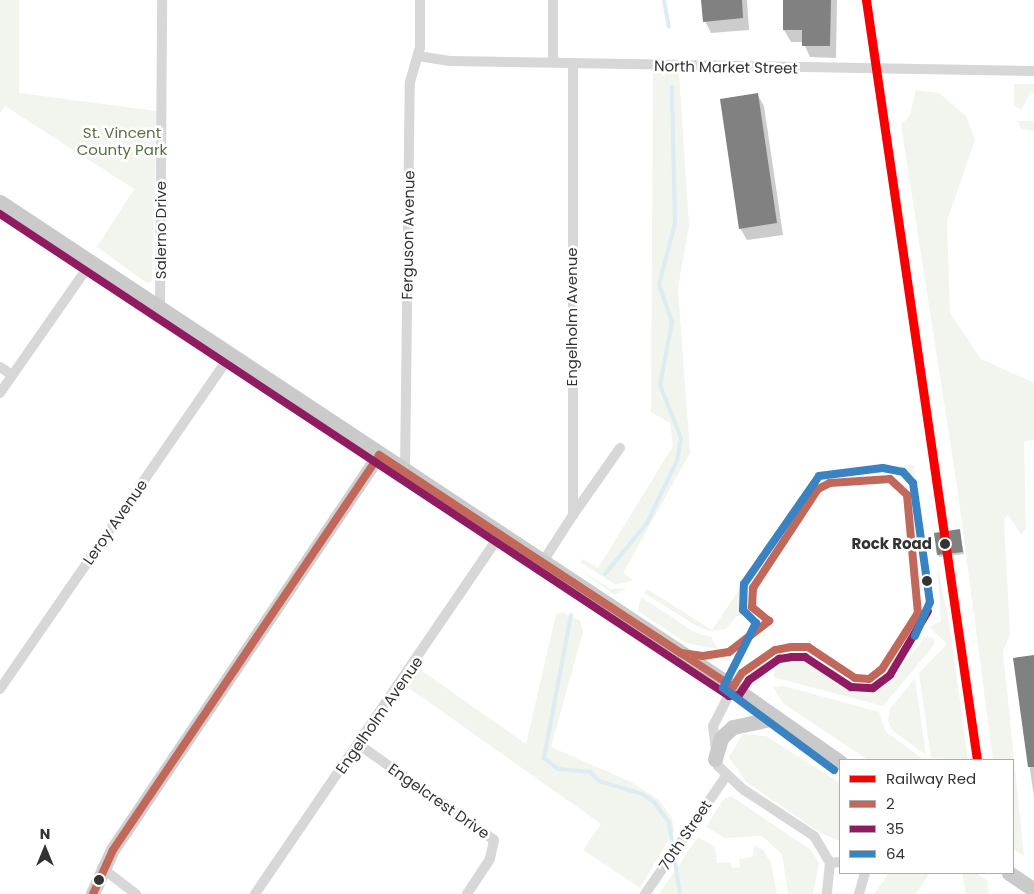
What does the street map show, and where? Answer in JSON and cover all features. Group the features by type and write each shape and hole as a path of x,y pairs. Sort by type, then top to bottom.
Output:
{"main road":[{"path":"0,202 90,264 500,536 733,687 839,761"},
{"path":"716,759 721,738 733,727 775,718"},
{"path":"1010,874 1034,890"}],"street":[{"name":"Salerno Drive","path":"160,309 162,0"},
{"name":"Ferguson Avenue","path":"405,472 410,82 418,56 420,0"},
{"path":"553,0 553,62"},
{"name":"North Market Street","path":"418,56 573,63 1034,71"},
{"name":"Engelholm Avenue","path":"573,63 573,515"},
{"path":"0,393 90,264"},
{"name":"Leroy Avenue","path":"0,689 230,356"},
{"path":"0,367 12,375"},
{"path":"542,562 620,448"},
{"path":"92,894 102,868 379,455"},
{"name":"Engelholm Avenue","path":"255,894 500,536"},
{"path":"733,687 713,726 716,759 726,776 814,836 835,862 827,894"},
{"name":"Engelcrest Drive","path":"358,744 494,840 490,858 467,894"},
{"name":"70th Street","path":"645,894 726,776"},
{"path":"102,868 136,894"},
{"path":"858,894 865,874"}],"green space":[{"name":"St. Vincent County Park","path":"0,0 19,0 19,93 157,111 152,281 147,283 97,247 134,189 5,106 0,113"},
{"path":"653,73 679,73 689,225 678,288 690,453 623,573 633,580 616,585 580,562 583,559 598,568 673,446 670,423 651,412"},
{"path":"1014,84 1034,84 1034,93 1030,93 1021,110 1014,105"},
{"path":"916,90 939,93 966,116 975,140 947,221 950,313 981,359 1034,383 1034,440 1024,441 1026,529 1021,534 1008,515 1004,520 1010,634 1003,652 1024,856 1014,850 1014,759 993,759 957,486 901,125 910,115"},
{"path":"1018,121 1034,121 1034,131 1021,129"},
{"path":"914,465 916,482 911,485 900,474 886,470 829,476 815,483 748,581 746,615 737,616 726,629 711,631 698,627 644,593 647,589 712,630 813,480 826,474"},
{"path":"937,563 950,628 968,759 931,758 919,673 947,644 929,627 941,621"},
{"path":"576,568 611,589 627,588 615,595"},
{"path":"641,597 696,633 711,637 718,649 686,643 638,611"},
{"path":"563,612 580,621 583,632 551,747 631,782 658,799 672,818 674,831 640,888 583,850 601,824 406,686 418,668 526,744 556,614"},
{"path":"926,636 934,639 934,645 883,706 773,677 778,664 796,655 807,658 856,691 874,688 898,672"},
{"path":"915,678 926,755 892,730 888,721 890,709"},
{"path":"784,686 879,712 886,732 923,759 867,759 783,703 773,687"},
{"path":"743,734 766,736 839,782 839,841 821,833 745,781 729,757"},
{"path":"731,796 811,850 819,863 813,894 788,894 782,854 762,836 725,838 706,827 723,800"},
{"path":"698,837 715,847 717,863 730,862 732,868 740,867 739,859 752,857 755,845 763,850 771,863 777,894 659,894"},
{"path":"888,874 929,874 916,894 874,894"},
{"path":"962,874 978,874 987,880 989,894 966,894"}],"building":[{"path":"701,0 742,0 743,18 703,22"},
{"path":"783,0 831,0 830,46 802,46 802,30 783,30"},
{"path":"758,93 777,223 739,229 720,99"},
{"path":"960,529 963,552 937,555 934,533"},
{"path":"1034,655 1034,767 1028,767 1013,658"}],"waterway":[{"path":"664,0 669,27"},
{"path":"605,574 647,523 677,461 681,438 660,385 672,322 659,285 675,223 672,87"},
{"path":"571,615 544,758 558,769 590,772 599,781 642,794 654,802 669,823 680,894"}],"rail line":[{"name":"Red","path":"866,0 977,759"}],"transit line":[{"name":"35","path":"0,214 729,696 739,695 749,680 779,659 792,657 805,657 851,687 873,688 890,675 928,611"},
{"name":"2","path":"379,455 681,653 703,656 729,652 769,621 752,607 753,588 818,489 830,483 890,479 907,495 918,613 882,669 869,679 855,678 808,647 791,647 775,650 742,673 733,687 500,535 379,455"},
{"name":"2","path":"93,894 113,850 379,455"},
{"name":"64","path":"834,770 723,688 756,623 743,610 744,584 819,476 883,468 903,472 913,483 930,602 915,636"}],"place":[{"name":"Rock Road","path":"945,544"}]}
